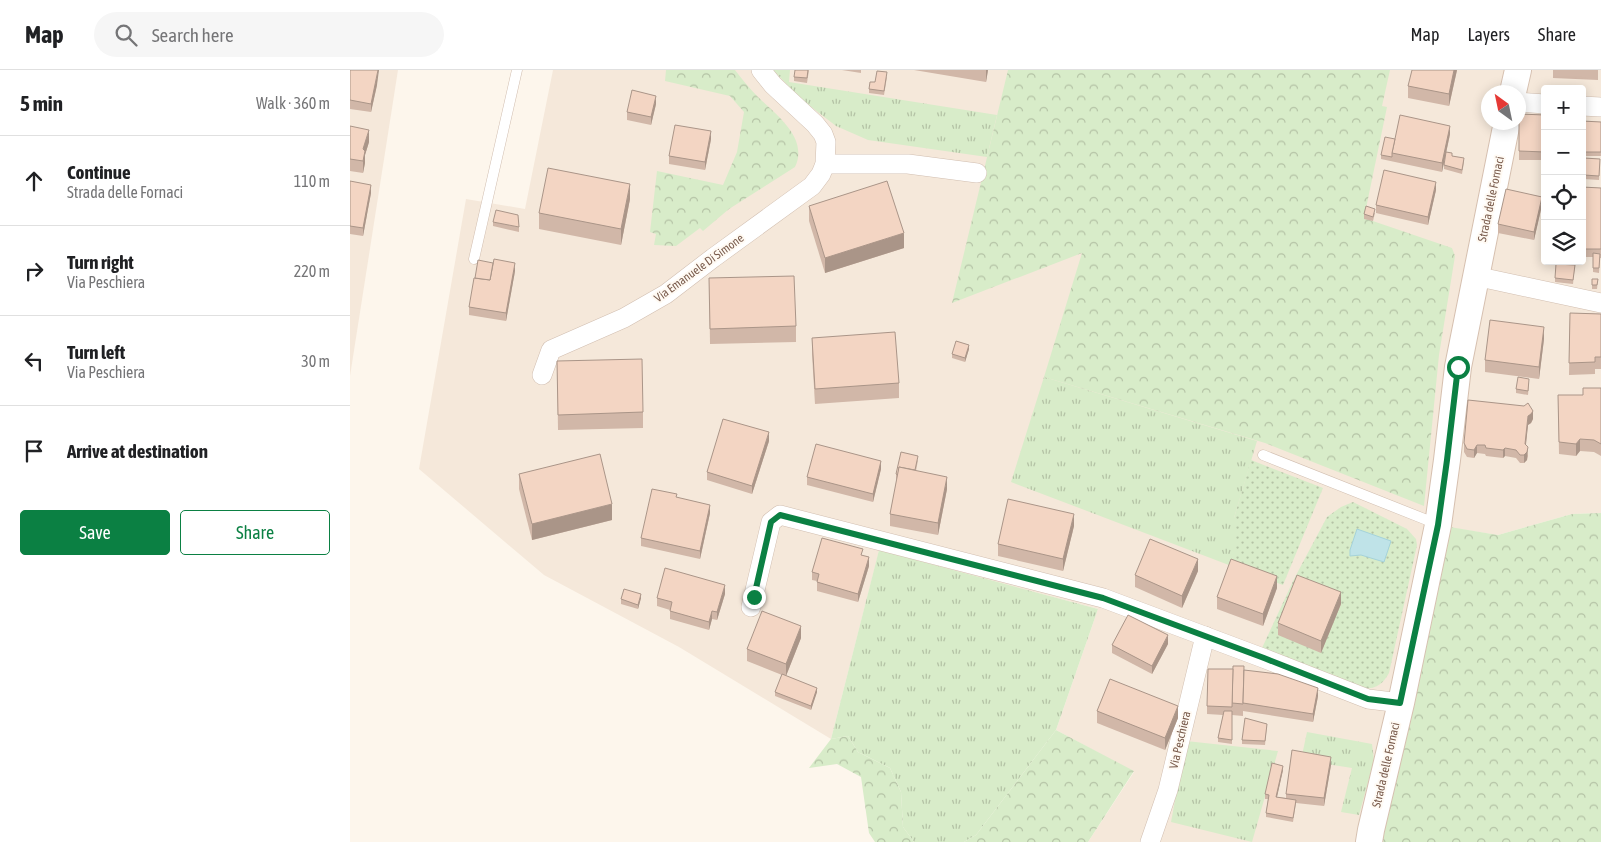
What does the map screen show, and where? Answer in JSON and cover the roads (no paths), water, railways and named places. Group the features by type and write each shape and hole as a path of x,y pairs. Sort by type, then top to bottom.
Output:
{"street":[{"path":"761,70 773,85 815,124 823,134 826,142 825,164 908,164 977,173"},
{"path":"1515,85 1518,70"},
{"path":"1526,103 1541,104"},
{"path":"1586,106 1601,107"},
{"name":"Strada delle Fornaci","path":"1369,842 1370,830 1400,703 1438,525 1458,367 1505,130"},
{"name":"Via Emanuele Di Simone","path":"542,375 552,350 624,318 666,294 812,186 821,174 825,164"},
{"path":"1475,276 1601,303"},
{"path":"751,607 771,522 780,515 1103,598 1368,699 1400,703"},
{"name":"Via Peschiera","path":"1150,842 1168,790 1205,636"}],"lane":[{"path":"474,259 517,70"},
{"path":"1263,455 1438,525"}],"water":[{"path":"1357,529 1391,541 1384,562 1361,555 1350,556 1350,550"}]}
